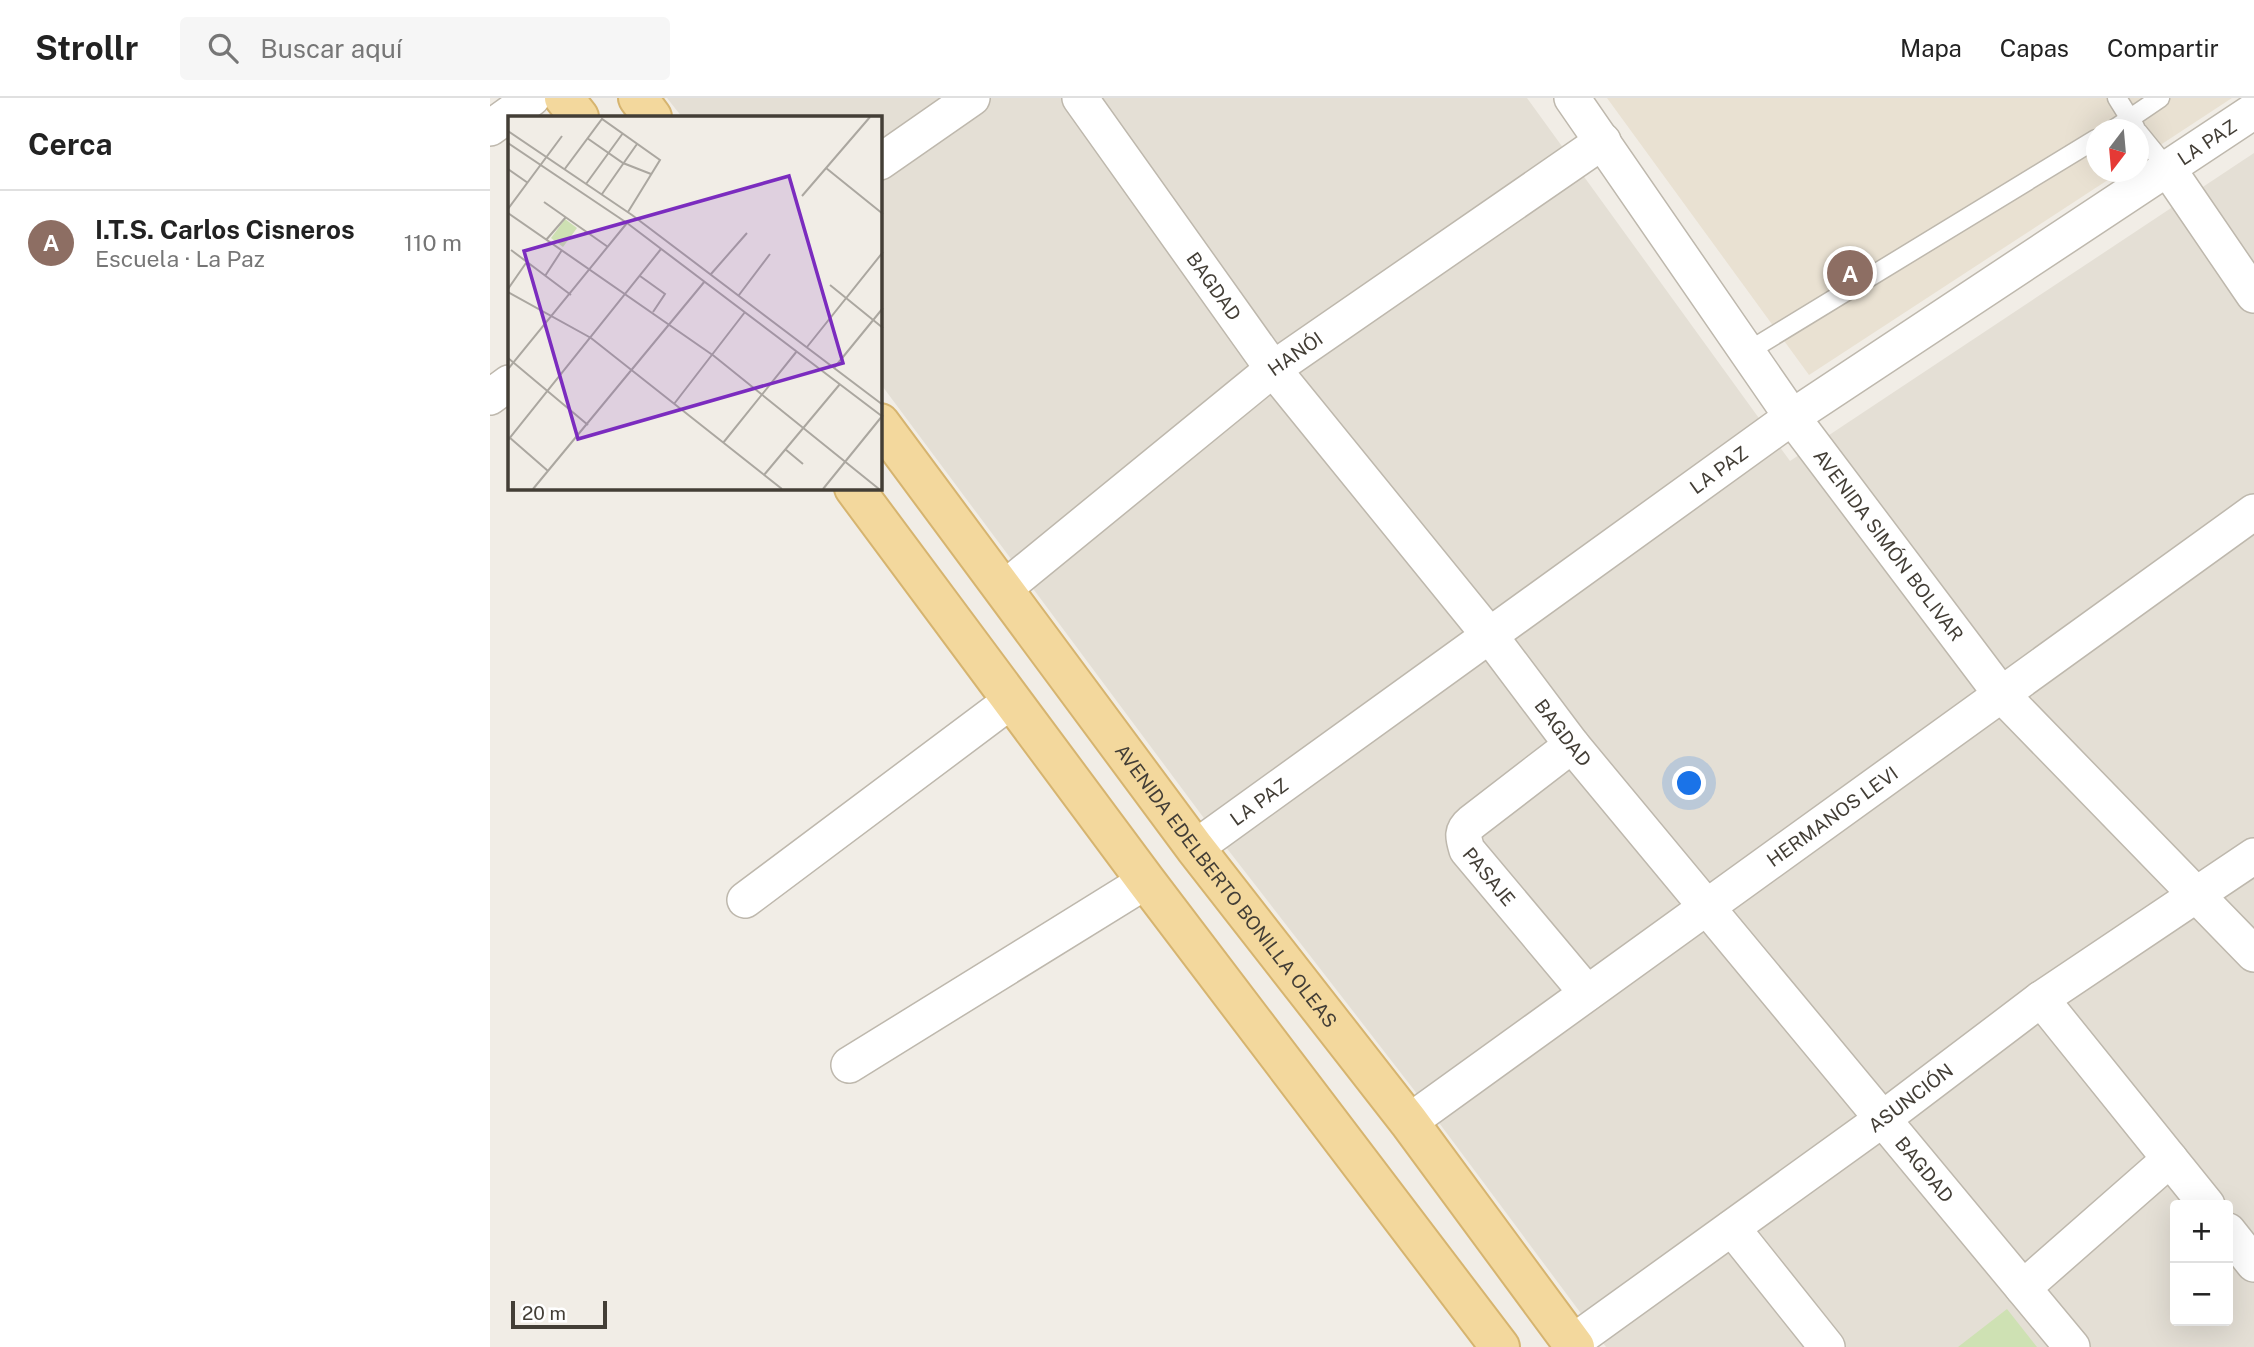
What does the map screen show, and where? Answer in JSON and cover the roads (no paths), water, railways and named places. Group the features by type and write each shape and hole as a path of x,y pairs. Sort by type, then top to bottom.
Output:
{"main road":[{"path":"565,98 578,116"},
{"path":"638,98 651,116"},
{"name":"AVENIDA EDELBERTO BONILLA OLEAS","path":"882,426 1005,588 1195,848 1409,1122 1573,1345"},
{"path":"855,490 1146,881 1500,1347"}],"street":[{"path":"490,128 532,98"},
{"path":"882,161 972,98"},
{"name":"BAGDAD","path":"1080,98 1273,369 1490,636 1572,745 1709,905 2072,1347"},
{"name":"AVENIDA SIMÓN BOLIVAR","path":"1572,98 1793,417 2001,694 2254,954"},
{"name":"LA PAZ","path":"1195,848 1793,417 2254,111"},
{"name":"HANÓI","path":"1005,588 1273,369 1603,141"},
{"path":"2168,169 2254,295"},
{"path":"490,397 508,384"},
{"name":"HERMANOS LEVI","path":"1409,1122 2254,512"},
{"path":"744,900 1012,700"},
{"name":"PASAJE","path":"1572,745 1465,827 1463,836 1467,850 1587,993"},
{"name":"ASUNCIÓN","path":"1573,1345 1884,1118 2041,999 2254,856"},
{"path":"849,1066 1146,881"},
{"path":"2041,999 2203,1200"},
{"path":"2023,1288 2170,1159"},
{"path":"1732,1228 1827,1347"},
{"path":"2233,1237 2254,1264"}],"lane":[{"path":"2117,98 2130,119"},
{"path":"2142,119 2160,98"},
{"path":"1747,352 2086,145"},
{"path":"2149,145 2168,169"}],"place":[{"name":"I.T.S. Carlos Cisneros","path":"1850,273"}]}
